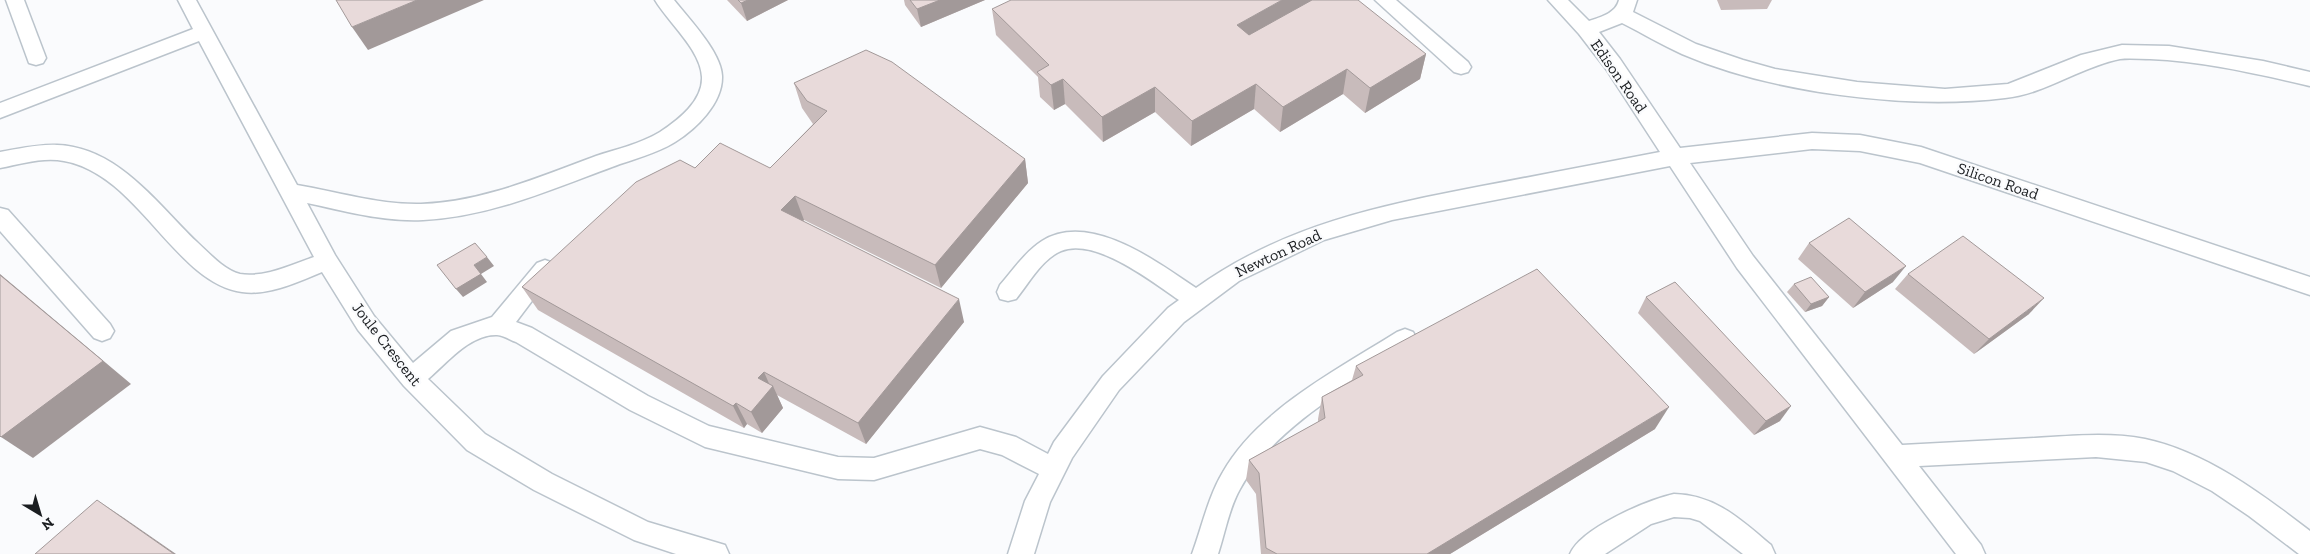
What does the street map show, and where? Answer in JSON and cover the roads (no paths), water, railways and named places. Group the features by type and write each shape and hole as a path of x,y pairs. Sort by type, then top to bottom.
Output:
{"lane":[{"path":"15,0 36,58"},
{"name":"Joule Crescent","path":"187,0 327,261 366,323 412,379 476,442 543,482 643,532 716,554"},
{"path":"290,192 394,211 421,212 457,209 527,190 635,151 671,134 693,116 708,97 712,75 703,52 664,0"},
{"path":"1384,0 1461,67"},
{"name":"Edison Road","path":"1557,0 1586,29 1612,64 1745,262 1972,554"},
{"path":"1586,29 1625,7 1689,49 1738,66 1811,83 1899,93 1945,96 2008,90 2034,83 2088,60 2122,52 2169,53 2263,68 2310,78"},
{"path":"0,111 204,32"},
{"name":"Silicon Road","path":"1674,157 1812,141 1860,143 1912,154 2310,286"},
{"path":"2,163 24,156 63,153 95,162 130,188 205,263 232,281 252,283 281,278 327,261"},
{"name":"Newton Road","path":"1021,554 1038,501 1063,450 1111,383 1176,315 1230,275 1318,233 1392,212 1674,157"},
{"path":"0,216 102,330"},
{"path":"1008,292 1041,255 1052,247 1058,243 1081,240 1113,249 1197,300"},
{"path":"500,325 545,270 559,256"},
{"path":"412,379 459,338 483,328 500,325 524,335 639,403 705,436 838,468 874,469 980,438 1007,445 1054,469"},
{"path":"1205,554 1232,478 1258,443 1328,388 1405,339"},
{"path":"1897,456 2080,446 2131,448 2161,455 2216,481 2310,547"},
{"path":"1583,554 1649,512 1678,505 1707,511 1762,554"}]}
